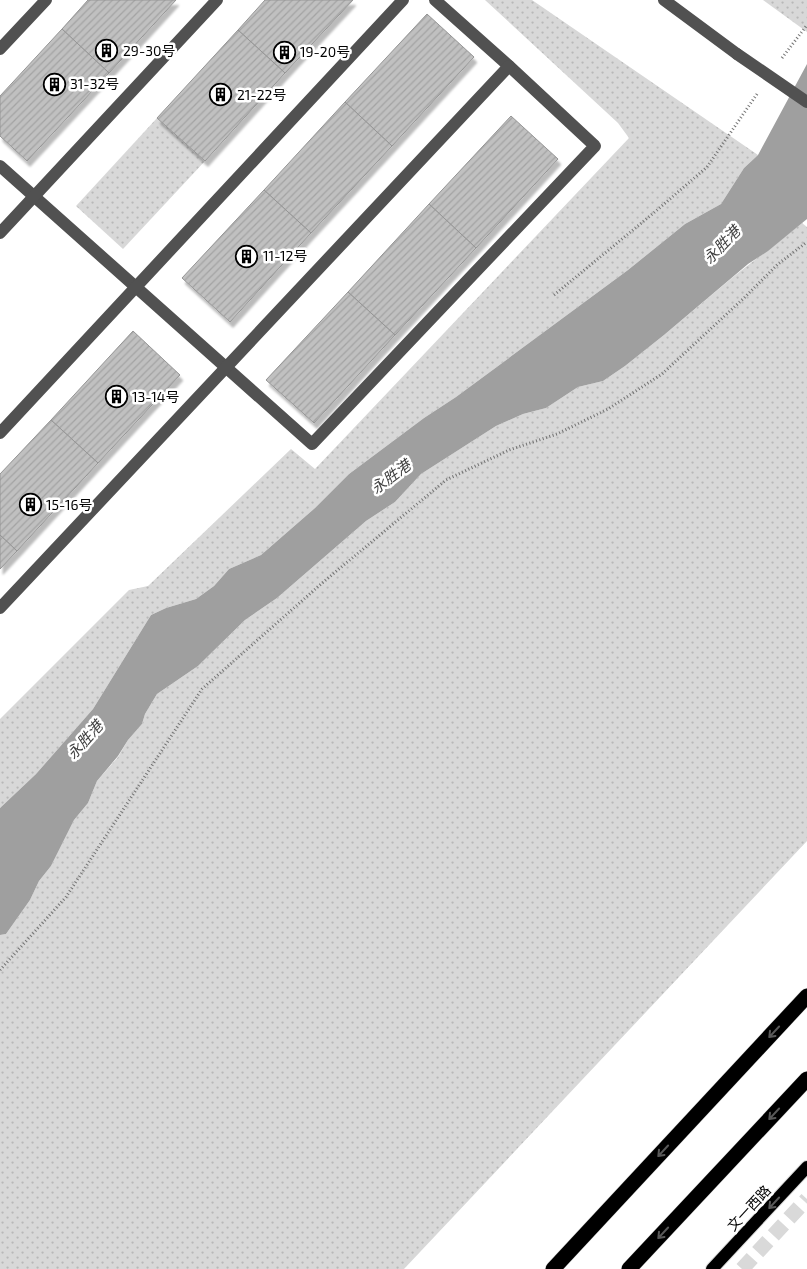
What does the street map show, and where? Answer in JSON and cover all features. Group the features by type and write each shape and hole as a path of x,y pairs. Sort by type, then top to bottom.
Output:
{"highway":[{"path":"553,1269 807,996"},
{"path":"629,1269 807,1079"}],"main road":[{"name":"文一西路","path":"712,1269 807,1167"}],"street":[{"path":"0,49 46,0"},
{"path":"0,233 217,0"},
{"path":"0,433 403,0"},
{"path":"0,166 312,444 595,146 435,0"},
{"path":"664,0 737,54 807,102"},
{"path":"0,608 509,66"}],"path":[{"path":"781,60 807,25"},
{"path":"554,295 707,167 758,93"},
{"path":"0,970 66,897 202,689 321,584 446,480 509,450 557,434 608,409 662,374 778,264 807,242"}],"shaded area":[{"path":"485,0 532,0 758,155 744,168 721,204 685,224 628,270 349,474 315,508 261,555 229,569 214,586 196,599 166,608 151,615 93,709 36,774 0,808 0,719 129,590 148,586 291,449 315,469 629,138 618,123"},
{"path":"763,0 807,0 807,32"},
{"path":"157,118 205,161 123,249 76,206"},
{"path":"802,223 807,227 807,841 404,1269 0,1269 0,935 6,934 30,900 39,881 51,866 74,820 88,803 97,781 118,757 128,740 142,724 145,714 157,694 198,666 245,620 277,598 366,521 395,502 421,474 496,426 523,414 546,408 578,387 603,381 625,366"}],"water":[{"name":"永胜港","path":"807,64 807,219 768,251 748,264 625,366 603,381 578,387 546,408 523,414 496,426 421,474 395,502 366,521 277,598 245,620 198,666 157,694 145,714 142,724 97,781 88,803 74,820 51,866 39,881 30,900 6,934 0,935 0,808 36,774 93,709 151,615 166,608 196,599 214,586 229,569 261,555 315,508 349,474 628,270 685,224 721,204 744,168 758,155"}],"building":[{"name":"29-30号","path":"88,0 176,0 109,73 62,29"},
{"name":"19-20号","path":"265,0 353,0 285,73 238,30"},
{"path":"427,14 474,57 392,146 345,102"},
{"name":"31-32号","path":"62,29 109,73 27,161 0,136 0,96"},
{"name":"21-22号","path":"238,30 285,73 205,161 157,118"},
{"path":"345,102 392,146 311,233 264,190"},
{"path":"511,116 558,159 476,248 429,204"},
{"name":"11-12号","path":"264,190 311,233 230,322 182,278"},
{"path":"429,204 476,248 395,335 348,292"},
{"path":"348,292 395,335 314,423 266,380"},
{"name":"13-14号","path":"133,331 180,375 98,463 51,420"},
{"name":"15-16号","path":"51,420 98,463 17,551 0,535 0,474"},
{"path":"0,535 17,551 0,569"}],"tunnel":[{"path":"742,1269 807,1199"}],"place":[{"name":"29-30号","path":"107,51"},
{"name":"19-20号","path":"284,52"},
{"name":"31-32号","path":"54,84"},
{"name":"21-22号","path":"221,95"},
{"name":"11-12号","path":"247,256"},
{"name":"13-14号","path":"116,397"},
{"name":"15-16号","path":"30,505"}]}
